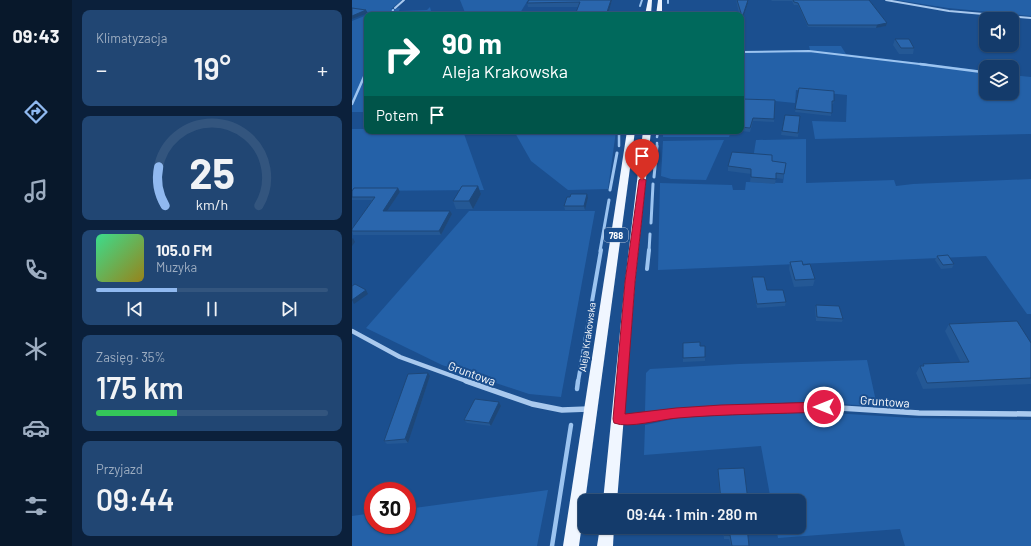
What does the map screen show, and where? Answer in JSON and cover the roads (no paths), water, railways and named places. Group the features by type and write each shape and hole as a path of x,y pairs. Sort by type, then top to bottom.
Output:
{"main road":[{"path":"648,12 650,0"},
{"path":"659,12 660,0"},
{"name":"Aleja Krakowska","path":"571,546 631,134"},
{"name":"788","path":"611,494 630,282 647,134"},
{"path":"605,546 606,534"}],"street":[{"path":"395,8 404,0"},
{"path":"886,0 949,11 1031,18"},
{"name":"Gruntowa","path":"352,331 400,357 532,404 562,410 591,409"},
{"name":"Gruntowa","path":"618,419 640,418 676,413 792,407 824,407 925,413 1031,414"}],"waterway":[{"path":"640,6 642,0"},
{"path":"744,52 809,51 925,65"},
{"path":"920,64 925,65"},
{"path":"925,65 979,72"},
{"path":"352,104 364,77"},
{"path":"619,134 619,146"},
{"path":"654,177 657,146"},
{"path":"610,190 617,153"},
{"path":"651,223 653,184"},
{"path":"600,251 609,200"},
{"path":"649,251 650,234"},
{"path":"578,382 601,250"},
{"path":"647,269 649,250"},
{"path":"577,389 578,381"},
{"path":"552,546 571,425"}]}
